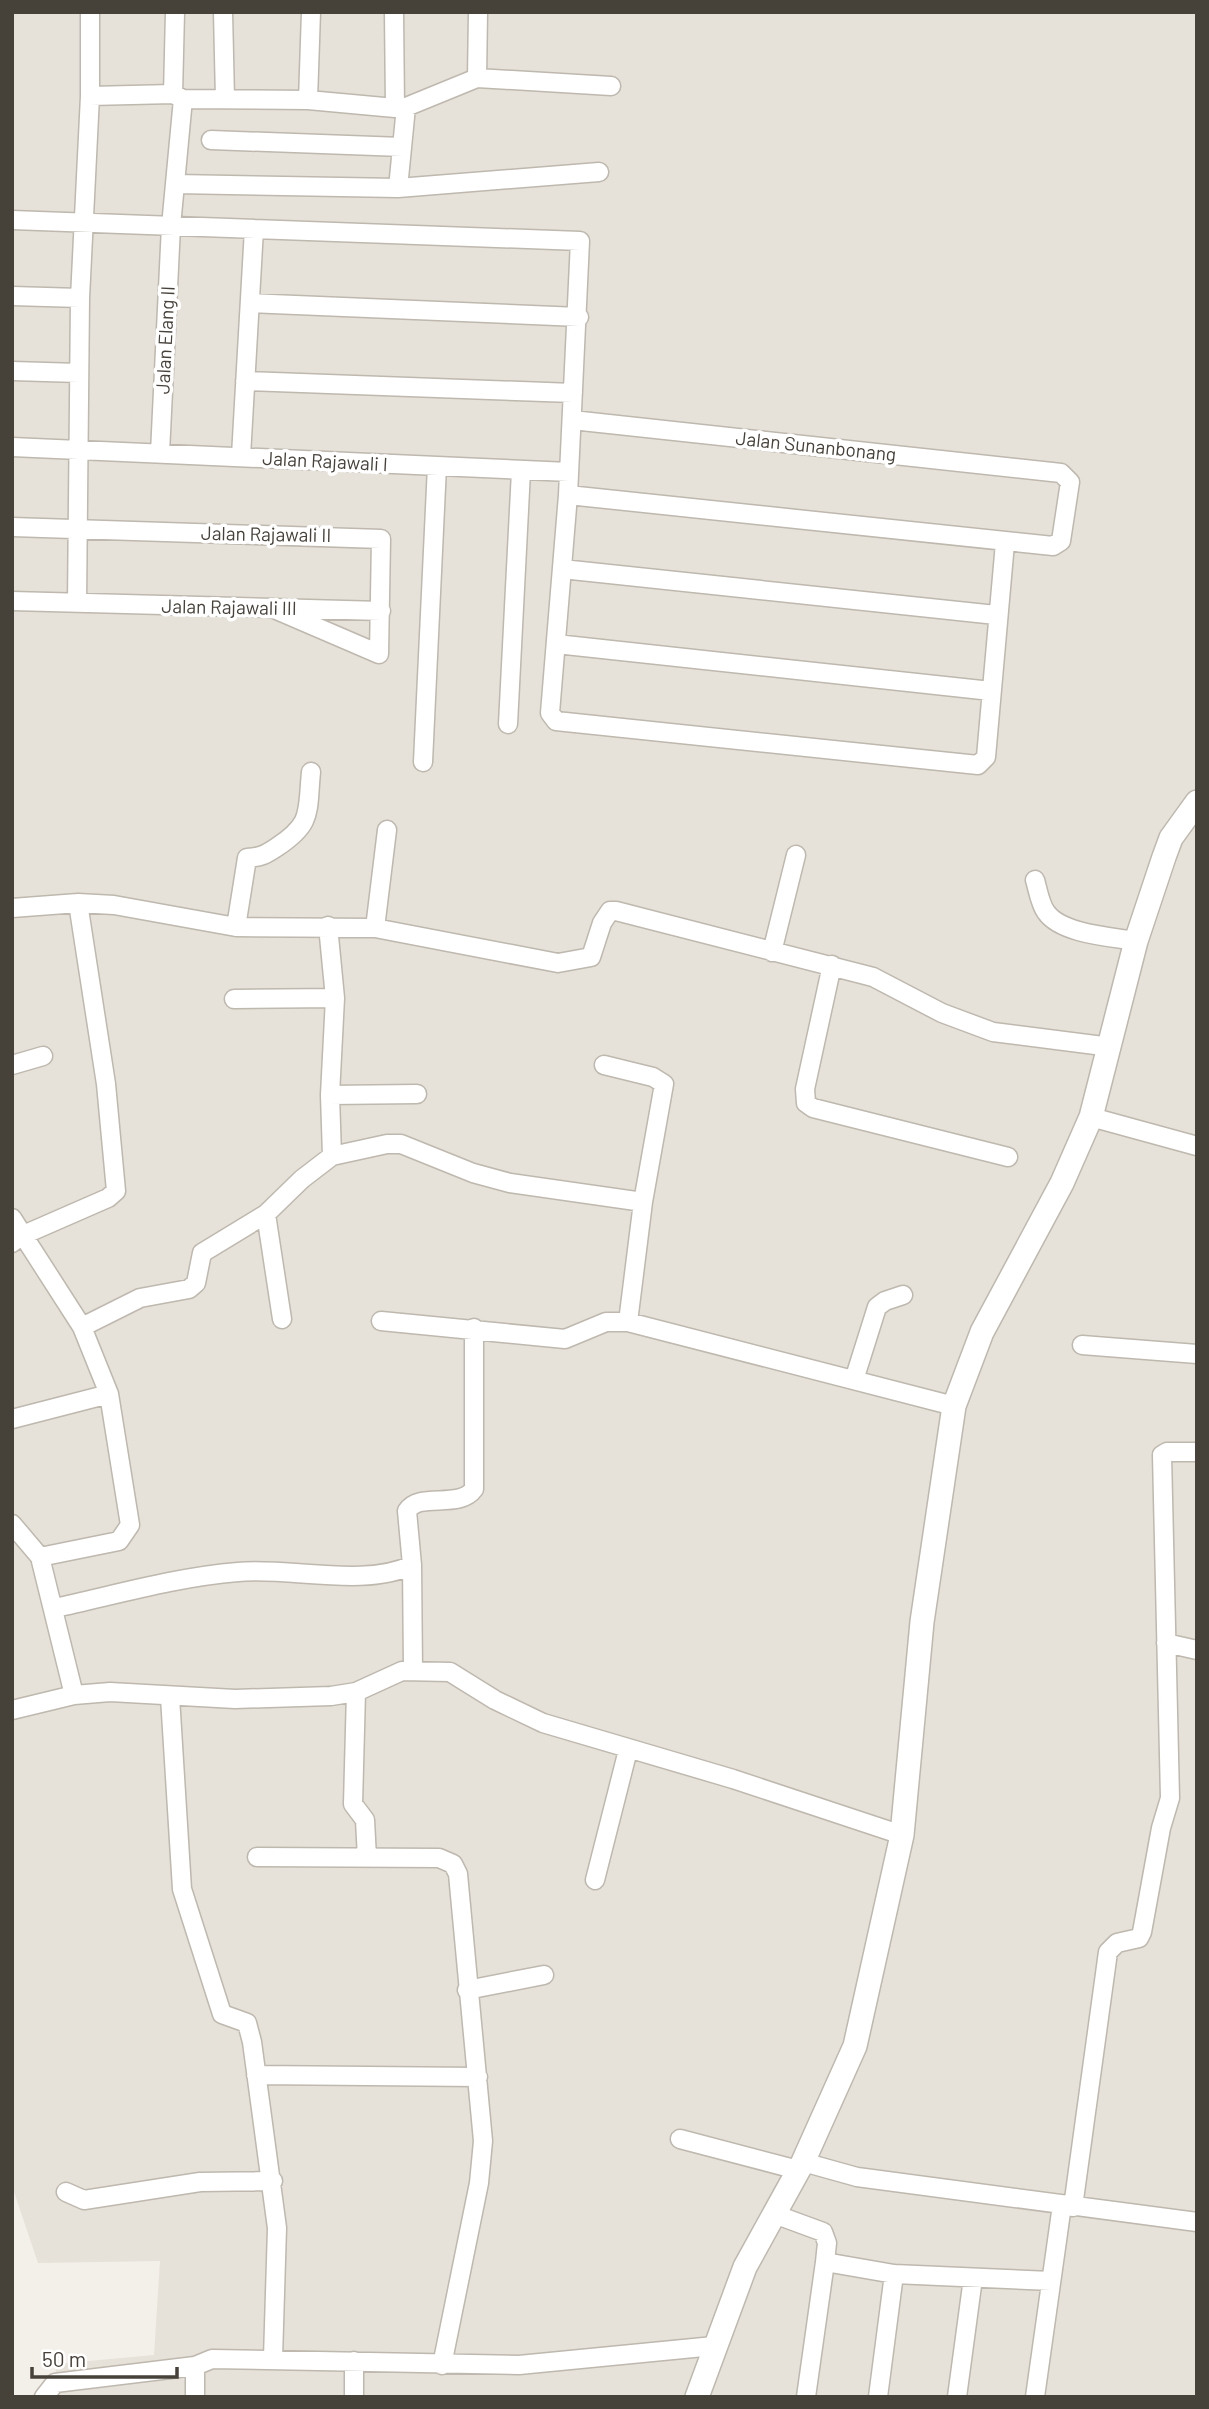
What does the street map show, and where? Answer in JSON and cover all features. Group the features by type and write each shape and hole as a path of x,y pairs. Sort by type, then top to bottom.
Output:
{"street":[{"path":"77,603 80,298 90,96 90,12"},
{"name":"Jalan Elang II","path":"160,453 171,226 176,184 178,97 175,12"},
{"path":"223,12 225,99"},
{"path":"308,100 311,12"},
{"path":"394,12 402,148 398,188"},
{"path":"477,78 478,12"},
{"path":"90,96 308,100 401,107 477,78 611,86"},
{"path":"211,140 402,148"},
{"path":"176,184 398,188 599,172"},
{"path":"12,220 578,239 582,246 579,317 550,713 556,721 978,765 986,757 1004,542 568,495"},
{"path":"241,456 254,229"},
{"path":"12,296 80,298"},
{"path":"250,303 579,317"},
{"path":"12,371 79,373"},
{"path":"245,381 573,393"},
{"name":"Jalan Sunanbonang","path":"572,420 1061,473 1070,482 1060,543 1053,546 1004,542"},
{"name":"Jalan Rajawali I","path":"12,447 569,472"},
{"path":"423,762 437,466"},
{"path":"508,724 521,471"},
{"path":"12,527 78,529"},
{"name":"Jalan Rajawali II","path":"78,529 374,536 381,539 382,611"},
{"path":"562,569 996,615"},
{"name":"Jalan Rajawali III","path":"12,601 382,611"},
{"path":"272,608 376,655 380,652 382,611"},
{"path":"556,644 991,691"},
{"path":"236,927 247,858 267,856 299,831 306,821 311,772"},
{"path":"697,2397 745,2267 800,2166 855,2046 902,1835 922,1622 954,1406 982,1332 1062,1183 1091,1117 1136,941 1171,838 1197,802"},
{"path":"375,928 387,830"},
{"path":"772,951 796,855"},
{"path":"1035,880 1045,911 1054,921 1084,933 1136,941"},
{"path":"17,1240 108,1198 116,1191 106,1084 78,903"},
{"path":"12,908 78,903 114,905 236,927 375,928 558,963 592,957 602,923 610,911 616,911 832,965 889,983 942,1013 993,1032 1111,1047"},
{"path":"328,926 335,998 330,1095 332,1156"},
{"path":"832,965 805,1089 806,1103 813,1108 1008,1157"},
{"path":"234,999 335,998"},
{"path":"12,1065 43,1056"},
{"path":"604,1065 653,1077 664,1084 643,1202 628,1322"},
{"path":"330,1095 417,1094"},
{"path":"1091,1117 1197,1146"},
{"path":"82,1327 140,1298 189,1289 196,1283 202,1253 266,1214 302,1179 332,1156 401,1144 473,1174 510,1183 643,1202"},
{"path":"266,1214 282,1319"},
{"path":"12,1218 17,1240 82,1327 109,1394 130,1525 127,1534 118,1541 12,1553"},
{"path":"854,1380 877,1307 903,1295"},
{"path":"381,1321 565,1339 606,1322 628,1322 954,1406"},
{"path":"413,1670 412,1565 408,1507 463,1498 474,1489 474,1328"},
{"path":"1082,1345 1197,1354"},
{"path":"12,1419 109,1394"},
{"path":"1035,2397 1051,2281 1067,2206 1108,1952 1117,1943 1139,1938 1142,1932 1161,1828 1170,1798 1162,1455 1167,1452 1197,1452"},
{"path":"12,1524 35,1552 55,1608 74,1695"},
{"path":"55,1608 198,1576 242,1571 384,1575 412,1565"},
{"path":"1166,1643 1197,1650"},
{"path":"12,1710 74,1695 110,1692 274,1700 356,1692 402,1671 450,1672 495,1700 543,1723 733,1779 902,1835"},
{"path":"356,1692 353,1804 365,1820 367,1858"},
{"path":"170,1697 182,1889 222,2014 248,2025 273,2181 277,2228 273,2358"},
{"path":"595,1880 628,1750"},
{"path":"257,1857 439,1858 453,1864 463,1904 467,1990 483,2141 479,2183 442,2365"},
{"path":"467,1990 544,1975"},
{"path":"256,2075 478,2077"},
{"path":"680,2139 857,2177 1197,2221"},
{"path":"66,2192 85,2200 200,2182 273,2181"},
{"path":"774,2214 826,2235 825,2262 806,2397"},
{"path":"825,2262 894,2274 1051,2281"},
{"path":"878,2397 894,2274"},
{"path":"957,2397 973,2278"},
{"path":"44,2397 55,2384 195,2366 212,2359 273,2358 442,2365 519,2365 714,2346"},
{"path":"354,2361 354,2397"},
{"path":"195,2366 195,2397"}],"shaded area":[{"path":"12,12 1197,12 1197,2397 55,2397 56,2364 154,2355 160,2261 38,2263 12,2186"}]}
